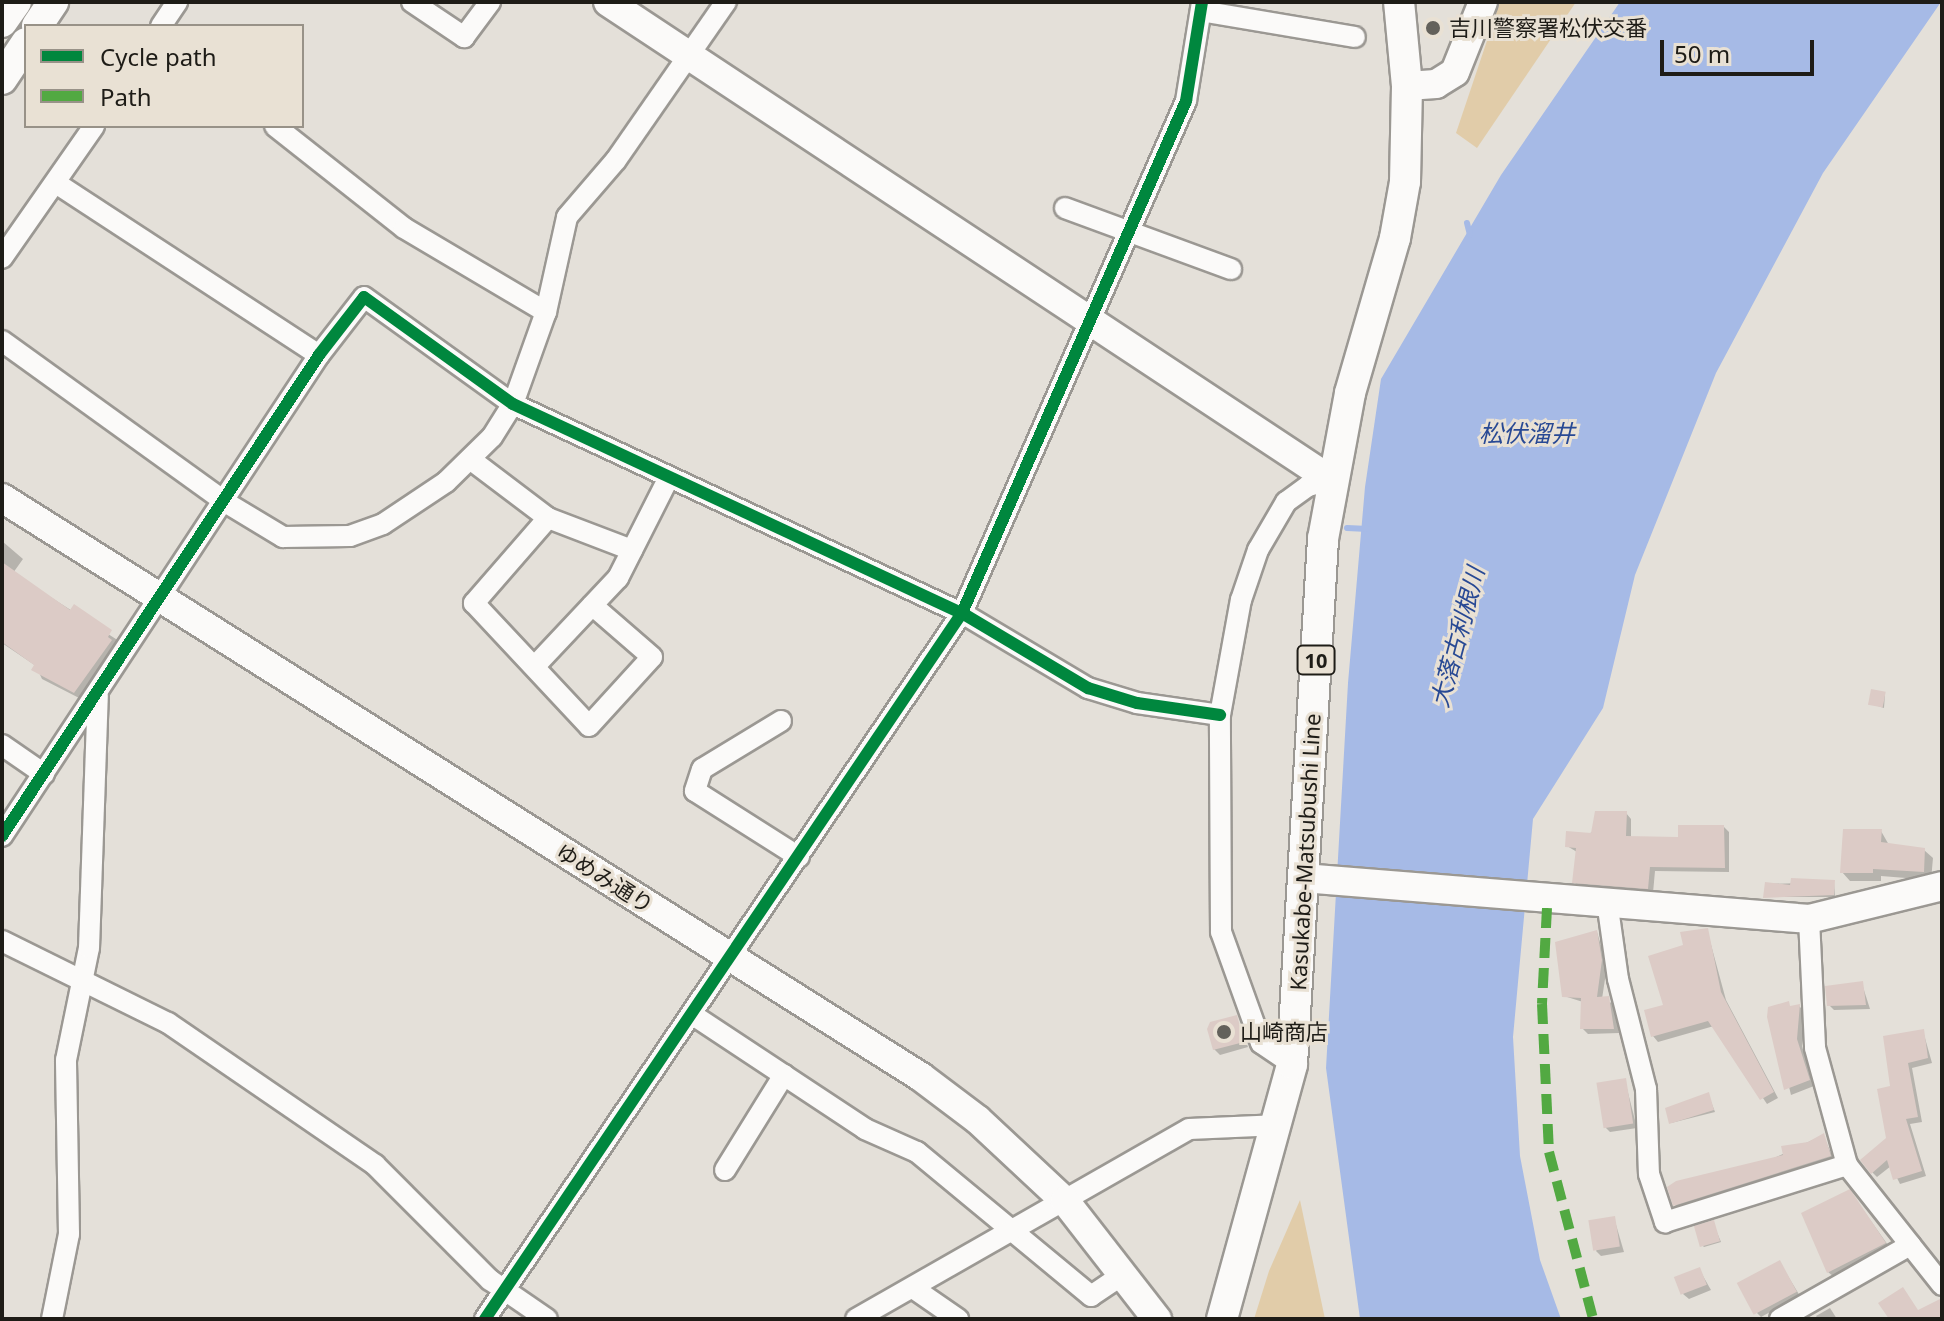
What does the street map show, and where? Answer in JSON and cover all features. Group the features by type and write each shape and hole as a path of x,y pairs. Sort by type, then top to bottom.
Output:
{"main road":[{"path":"2,22 16,2"},
{"path":"38,24 53,2"},
{"name":"Kasukabe-Matsubushi Line","path":"1222,1319 1280,1125 1292,1064 1313,878 1331,480 1395,238 1405,182 1407,86 1399,2"},
{"path":"2,79 24,46"}],"street":[{"path":"162,24 177,2"},
{"path":"412,2 464,37 490,2"},
{"path":"608,2 1091,325 1331,480"},
{"path":"2,341 225,502 283,537 350,536 383,524 446,482 492,437 513,404 546,312 567,217 690,58 726,2"},
{"path":"1407,86 1436,84 1455,72 1483,2"},
{"path":"485,1319 732,958 962,613 1091,325 1186,101 1201,7 1355,37"},
{"path":"2,258 93,128"},
{"path":"278,128 404,228 546,312"},
{"path":"56,183 319,355"},
{"path":"1065,208 1231,269"},
{"path":"2,836 163,599 319,355 364,297 513,404 962,613 1088,688 1137,703 1220,715"},
{"path":"470,459 548,518 632,550"},
{"path":"535,666 618,578 669,477"},
{"path":"1292,1064 1261,1043 1221,932 1220,715 1241,600 1258,550 1286,502 1308,486 1331,480"},
{"name":"ゆめみ通り","path":"2,498 921,1077 988,1128 1065,1201 1157,1319"},
{"path":"548,518 474,603 589,726 652,657 592,605"},
{"path":"52,1319 69,1234 66,1060 89,948 98,695"},
{"path":"781,721 702,769 695,791 799,857"},
{"path":"2,745 44,774"},
{"path":"1313,878 1809,919 1942,886"},
{"path":"1607,901 1618,979 1646,1089 1649,1174 1665,1222 1847,1165"},
{"path":"1809,919 1815,1048 1847,1165 1942,1285"},
{"path":"2,941 168,1023 375,1165 505,1291 547,1319"},
{"path":"693,1015 865,1129 917,1152 1091,1296 1124,1274"},
{"path":"725,1170 784,1075"},
{"path":"856,1319 1014,1232 1189,1129 1280,1125"},
{"path":"1780,1319 1910,1245"},
{"path":"913,1288 958,1319"}],"shaded area":[{"path":"1500,2 1576,2 1477,148 1456,133"},
{"path":"1300,1200 1325,1319 1254,1319 1269,1271"}],"water":[{"name":"松伏溜井","path":"1620,2 1941,2 1823,173 1716,373 1635,575 1603,708 1533,819 1513,1037 1520,1156 1540,1260 1561,1319 1360,1319 1326,1068 1348,683 1365,487 1381,379 1501,175"}],"building":[{"path":"2,562 70,610 74,604 112,630 108,637 112,640 74,693 31,670 34,665 2,642"},
{"path":"1871,689 1886,692 1883,708 1868,705"},
{"path":"1595,811 1627,811 1626,836 1678,837 1678,825 1724,825 1725,868 1650,867 1648,889 1572,883 1576,848 1565,847 1566,831 1591,833"},
{"path":"1843,829 1882,829 1881,842 1925,848 1924,872 1873,869 1873,873 1840,873"},
{"path":"1791,878 1835,880 1834,895 1763,898 1765,882 1790,885"},
{"path":"1708,928 1721,992 1774,1092 1760,1100 1708,1021 1651,1037 1644,1010 1663,1005 1648,956 1683,945 1680,932"},
{"path":"1597,930 1602,960 1597,997 1609,996 1614,1029 1580,1029 1581,998 1562,997 1555,942"},
{"path":"1863,981 1866,1005 1827,1006 1825,986"},
{"path":"1789,1001 1790,1006 1800,1004 1797,1039 1810,1080 1784,1090 1767,1017 1768,1007"},
{"path":"1237,1015 1244,1042 1213,1050 1207,1029 1210,1022"},
{"path":"1924,1029 1928,1058 1908,1063 1918,1117 1906,1119 1922,1171 1893,1180 1887,1160 1871,1174 1860,1160 1886,1138 1877,1089 1890,1086 1883,1036"},
{"path":"1626,1078 1633,1123 1604,1128 1596,1083"},
{"path":"1709,1092 1714,1110 1669,1124 1665,1108"},
{"path":"1824,1133 1831,1156 1673,1206 1667,1187 1676,1181 1783,1155 1781,1146 1808,1142"},
{"path":"1850,1189 1886,1243 1827,1273 1801,1213"},
{"path":"1615,1216 1620,1247 1593,1251 1588,1220"},
{"path":"1714,1220 1720,1241 1700,1247 1694,1226"},
{"path":"1780,1260 1797,1292 1754,1315 1737,1283"},
{"path":"1700,1267 1707,1285 1681,1295 1674,1277"},
{"path":"1903,1287 1918,1310 1942,1298 1942,1319 1889,1319 1878,1303"}],"waterway":[{"path":"1467,223 1470,235"},
{"path":"1347,528 1368,529"}],"marked path":[{"path":"1547,908 1542,1004 1549,1152 1593,1319"}],"cycle path":[{"path":"485,1319 962,613 1186,101 1202,2"},
{"path":"2,836 319,355 364,297 513,404 962,613 1088,688 1137,703 1220,715"}],"place":[{"name":"吉川警察署松伏交番","path":"1433,28"},
{"name":"山崎商店","path":"1224,1032"}],"water label":[{"name":"大落古利根川","path":"1457,637"}]}
